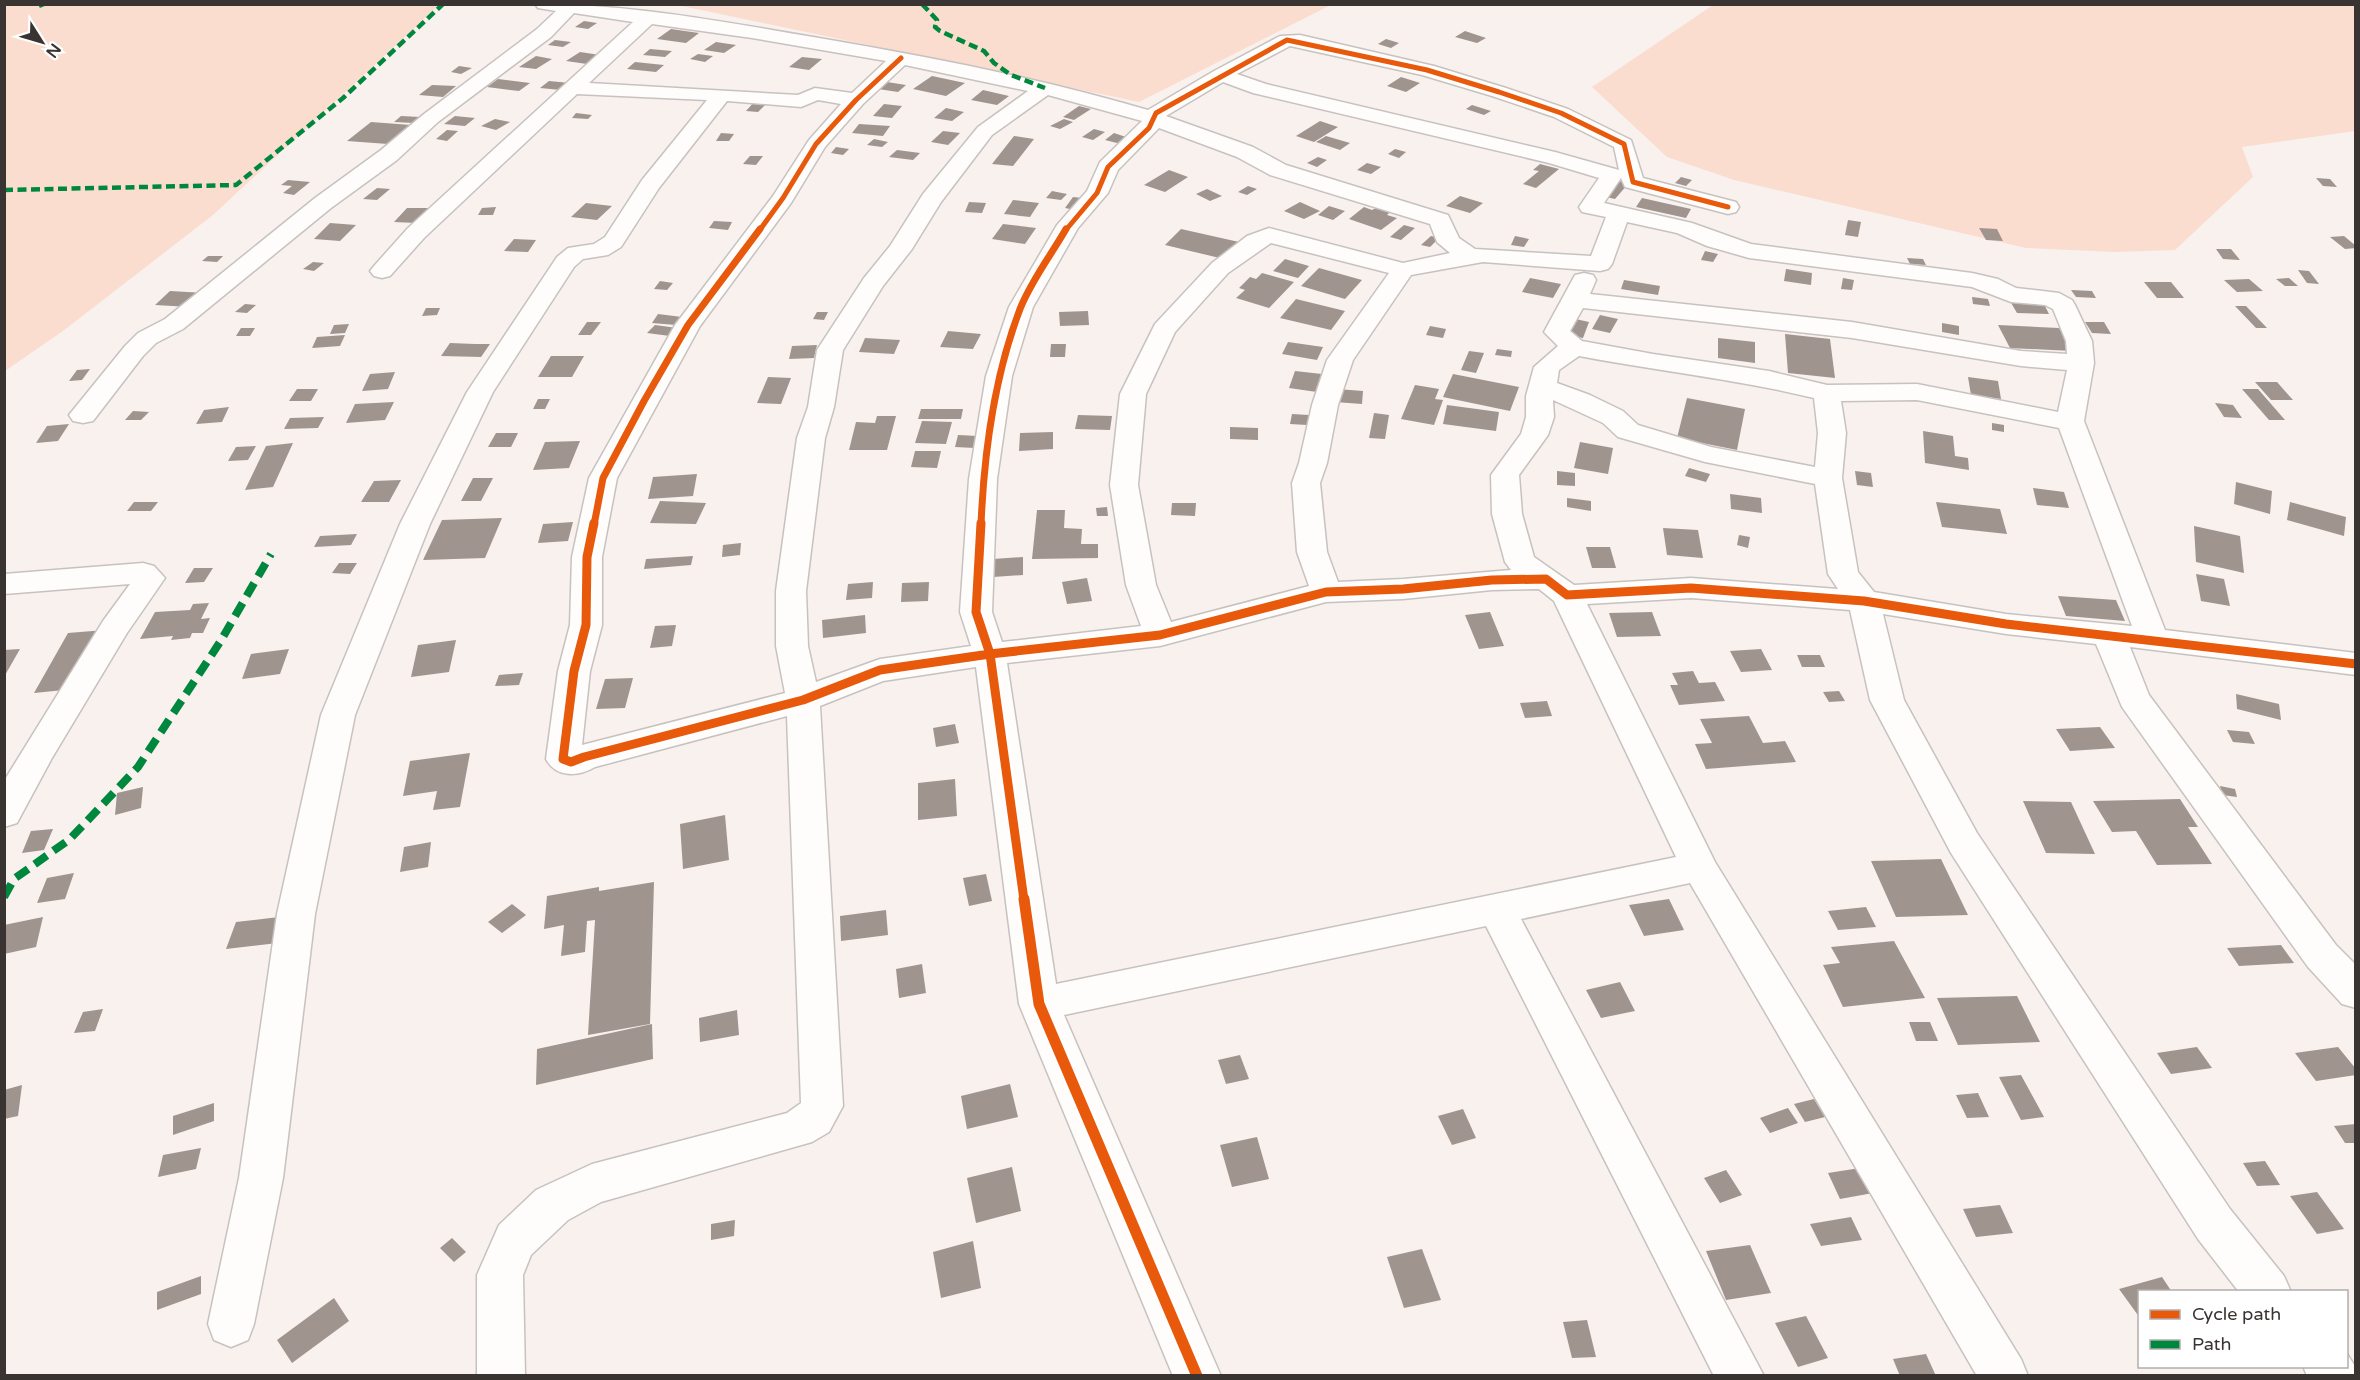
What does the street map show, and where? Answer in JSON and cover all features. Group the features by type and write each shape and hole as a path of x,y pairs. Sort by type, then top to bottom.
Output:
{"street":[{"path":"544,4 650,17 901,58 1080,96 1153,118 1245,152 1278,170 1440,220 1449,242 1470,256"},
{"path":"83,415 147,338 174,324 323,203 389,155 431,117 544,33 570,7"},
{"path":"382,271 416,233 650,17"},
{"path":"1197,1376 1039,1004 990,654 976,612 983,479 999,376 1021,307 1068,225 1097,193 1108,167 1149,128 1156,113 1221,75 1287,40 1292,40 1427,70 1561,113 1624,144 1623,179 1590,207 1684,228 1715,241 1749,251 1972,280 2011,295 2050,298 2063,305 2079,341 2081,363 2070,421 2153,639"},
{"path":"901,58 856,100 816,144 783,198 688,325 603,478 587,557 586,625 574,671 563,759 574,763 584,757 803,700 880,670 990,654 1160,634 1326,592 1403,589 1492,580 1556,587 1691,588 1864,601 2006,624 2153,639 2355,664"},
{"path":"1221,75 1260,89 1555,158 1728,207"},
{"path":"572,88 801,101 815,94 856,100"},
{"path":"501,1376 500,1275 516,1240 552,1205 592,1184 797,1129 814,1119 822,1106 803,700 792,646 791,591 811,438 821,407 830,350 873,284 900,249 931,199 985,131 1045,88"},
{"path":"231,1324 261,1178 296,914 342,705 415,524 480,392 565,262 576,253 600,250 614,242 650,185 722,95"},
{"path":"1160,634 1141,585 1124,485 1133,394 1164,329 1220,268 1255,241 1269,235 1403,270 1470,256 1600,264 1619,213"},
{"path":"1590,264 1576,300 1557,332 1574,347 1664,364 1768,379 1827,393 1917,392 2042,418 2070,421"},
{"path":"1326,592 1312,552 1306,483 1314,463 1325,405 1340,360 1403,270"},
{"path":"1576,300 1673,313 1718,315 1852,330 2016,358 2081,363"},
{"path":"1574,347 1547,367 1544,387 1539,396 1540,417 1534,435 1505,475 1507,514 1520,562 1556,587 1668,794 1699,867 2004,1376"},
{"path":"1544,387 1581,401 1613,417 1628,431"},
{"path":"1827,393 1832,433 1828,478 1843,574 1864,601 1887,700 1964,843 2214,1224 2266,1290"},
{"path":"1540,417 1628,431 1668,441 1705,454 1828,478"},
{"path":"4,584 143,573 150,578 114,628 74,697 38,752 4,814"},
{"path":"2109,636 2134,699 2322,956 2355,992"},
{"path":"1039,1004 1699,867"},
{"path":"1496,908 1740,1376"}],"shaded area":[{"path":"5,4 439,5 213,215 63,331 5,371"},
{"path":"660,5 1331,5 1139,102 682,6"},
{"path":"1713,5 2355,5 2355,131 2242,147 2253,177 2175,250 2114,252 2026,248 1734,180 1667,157 1592,87"}],"building":[{"path":"584,21 597,23 588,29 575,27"},
{"path":"671,29 699,33 686,43 657,39"},
{"path":"1465,31 1486,38 1477,43 1455,37"},
{"path":"1386,39 1399,43 1391,48 1378,44"},
{"path":"555,40 571,42 563,47 548,45"},
{"path":"716,42 736,45 724,53 704,50"},
{"path":"650,49 672,51 665,57 643,55"},
{"path":"580,52 600,55 587,64 566,61"},
{"path":"698,54 713,56 705,62 690,59"},
{"path":"536,56 552,59 536,69 519,67"},
{"path":"802,57 822,59 809,70 789,67"},
{"path":"635,62 664,65 656,72 627,69"},
{"path":"459,66 472,68 461,74 451,72"},
{"path":"932,76 965,83 946,96 913,89"},
{"path":"1401,77 1420,83 1406,92 1387,86"},
{"path":"498,79 530,83 519,91 487,87"},
{"path":"549,81 570,83 561,90 540,88"},
{"path":"887,82 906,85 898,92 878,89"},
{"path":"432,85 456,86 443,97 419,95"},
{"path":"983,90 1009,96 997,105 971,100"},
{"path":"755,101 768,102 758,112 746,111"},
{"path":"884,104 902,106 892,118 873,116"},
{"path":"1472,105 1491,111 1484,115 1466,109"},
{"path":"1079,106 1091,109 1074,120 1063,117"},
{"path":"946,108 964,112 952,121 934,118"},
{"path":"576,113 592,115 588,119 572,118"},
{"path":"401,116 420,117 414,123 394,122"},
{"path":"455,116 475,118 465,126 444,124"},
{"path":"495,119 510,122 496,130 481,126"},
{"path":"1064,119 1073,122 1060,129 1050,126"},
{"path":"1320,121 1338,127 1314,142 1296,136"},
{"path":"371,122 411,125 388,144 347,141"},
{"path":"859,124 890,126 883,136 852,133"},
{"path":"1094,129 1105,132 1093,140 1082,137"},
{"path":"447,130 458,131 447,141 436,139"},
{"path":"943,131 960,133 948,145 931,142"},
{"path":"721,133 734,134 729,141 716,141"},
{"path":"1114,133 1126,137 1117,143 1105,140"},
{"path":"1014,136 1034,139 1013,166 992,164"},
{"path":"1326,136 1350,143 1340,150 1316,142"},
{"path":"874,139 888,142 882,147 867,145"},
{"path":"836,147 849,149 843,155 831,153"},
{"path":"1395,149 1406,152 1399,158 1388,154"},
{"path":"897,150 920,153 913,160 889,157"},
{"path":"750,156 763,156 756,165 743,164"},
{"path":"1318,157 1327,160 1317,167 1307,163"},
{"path":"1367,163 1381,167 1371,174 1357,170"},
{"path":"1540,164 1559,169 1536,188 1523,184 1539,171 1533,170"},
{"path":"1169,170 1188,177 1165,192 1144,185"},
{"path":"1681,177 1692,180 1686,186 1675,183"},
{"path":"2316,178 2330,179 2337,187 2323,186"},
{"path":"288,180 310,182 294,195 283,193 292,186 281,185"},
{"path":"1619,181 1628,184 1615,199 1606,197"},
{"path":"1248,186 1257,189 1247,195 1238,192"},
{"path":"377,188 390,189 377,200 363,199"},
{"path":"1207,189 1222,196 1210,201 1196,194"},
{"path":"1052,191 1067,194 1061,200 1046,198"},
{"path":"1460,196 1483,203 1470,213 1446,206"},
{"path":"1073,197 1083,198 1075,210 1065,208"},
{"path":"1642,198 1691,209 1686,218 1636,207"},
{"path":"1013,200 1039,203 1030,217 1004,214"},
{"path":"969,202 986,203 982,213 965,212"},
{"path":"1300,202 1320,211 1304,219 1284,211"},
{"path":"586,203 612,206 597,220 571,217"},
{"path":"1329,206 1345,211 1333,220 1318,215"},
{"path":"496,207 493,215 478,215 482,208"},
{"path":"1364,207 1390,212 1387,215 1397,218 1381,230 1349,219"},
{"path":"407,208 429,208 416,223 394,222"},
{"path":"1848,220 1861,222 1858,237 1845,235"},
{"path":"714,221 732,222 728,230 709,228"},
{"path":"330,223 356,225 340,241 314,239"},
{"path":"1003,224 1036,228 1025,244 992,239"},
{"path":"1404,225 1415,228 1401,240 1390,237"},
{"path":"1979,228 1997,229 2003,241 1986,240"},
{"path":"1181,229 1239,242 1224,259 1165,245"},
{"path":"1431,236 1439,238 1430,247 1421,245"},
{"path":"1515,236 1529,239 1524,247 1511,245"},
{"path":"2344,236 2356,248 2345,249 2330,237"},
{"path":"514,239 536,240 528,252 504,251"},
{"path":"2216,249 2231,249 2240,260 2223,259"},
{"path":"1705,251 1718,254 1713,262 1701,260"},
{"path":"208,256 223,256 217,262 202,261"},
{"path":"1907,258 1923,259 1926,265 1910,264"},
{"path":"1285,259 1309,266 1298,278 1273,271"},
{"path":"313,262 324,263 314,271 303,269"},
{"path":"1319,268 1362,280 1345,299 1301,286"},
{"path":"1786,269 1812,273 1811,285 1784,281"},
{"path":"2298,270 2309,271 2319,284 2307,283"},
{"path":"1262,273 1294,282 1269,308 1236,298 1245,290 1239,288 1250,277 1256,279"},
{"path":"1530,278 1561,284 1553,298 1522,292"},
{"path":"1843,278 1854,280 1852,290 1841,289"},
{"path":"2289,278 2298,286 2285,286 2276,279"},
{"path":"2249,279 2263,291 2237,292 2224,280"},
{"path":"1624,280 1660,286 1658,295 1621,289"},
{"path":"660,281 673,283 667,290 654,289"},
{"path":"2144,282 2171,282 2184,298 2157,298"},
{"path":"2071,290 2092,291 2096,298 2076,297"},
{"path":"170,291 205,293 190,307 155,305"},
{"path":"1972,297 1988,299 1990,306 1973,304"},
{"path":"1296,299 1345,311 1331,330 1280,318"},
{"path":"2010,301 2043,302 2049,314 2017,313"},
{"path":"245,304 256,305 247,313 235,312"},
{"path":"2235,306 2246,306 2267,328 2256,328"},
{"path":"426,308 440,308 437,315 422,316"},
{"path":"1088,311 1089,325 1060,326 1059,312"},
{"path":"817,312 828,312 824,320 813,319"},
{"path":"658,314 682,317 676,325 652,323"},
{"path":"1600,315 1618,319 1610,333 1592,329"},
{"path":"1571,318 1589,322 1583,338 1566,335"},
{"path":"587,322 601,322 591,335 578,335"},
{"path":"2085,322 2104,322 2111,334 2092,333"},
{"path":"1942,323 1959,326 1959,335 1942,332"},
{"path":"349,324 345,333 330,334 334,325"},
{"path":"655,325 677,328 670,336 647,333"},
{"path":"1998,325 2059,328 2073,351 2010,348"},
{"path":"1430,326 1446,329 1443,338 1426,335"},
{"path":"241,328 255,328 250,336 236,336"},
{"path":"948,331 981,334 973,349 940,347"},
{"path":"1785,334 1830,339 1835,378 1788,373"},
{"path":"345,335 340,346 312,348 317,337"},
{"path":"865,338 900,340 894,354 859,352"},
{"path":"1718,338 1755,342 1755,363 1718,358"},
{"path":"1288,342 1323,347 1317,360 1282,354"},
{"path":"450,343 490,344 481,357 441,356"},
{"path":"1051,344 1066,344 1065,357 1050,357"},
{"path":"817,345 814,358 789,359 792,346"},
{"path":"1497,349 1512,351 1511,357 1495,355"},
{"path":"1469,351 1484,353 1476,373 1461,370"},
{"path":"551,356 584,356 572,377 538,377"},
{"path":"90,369 82,380 69,381 77,370"},
{"path":"1295,371 1322,374 1317,392 1289,388"},
{"path":"395,372 388,389 362,391 370,374"},
{"path":"1453,374 1519,387 1510,411 1443,397"},
{"path":"768,377 791,378 781,404 757,403"},
{"path":"1968,377 1998,381 2001,399 1971,395"},
{"path":"2255,382 2277,382 2293,400 2271,400"},
{"path":"1415,385 1439,389 1435,399 1443,400 1434,425 1401,419"},
{"path":"297,389 318,389 311,401 289,401"},
{"path":"1337,389 1363,391 1362,404 1335,402"},
{"path":"2242,389 2258,389 2285,420 2269,420"},
{"path":"1687,398 1745,409 1737,450 1677,438"},
{"path":"538,399 550,399 545,409 533,409"},
{"path":"394,402 385,420 346,423 355,404"},
{"path":"2215,403 2233,405 2242,418 2224,417"},
{"path":"1447,405 1499,412 1496,431 1443,424"},
{"path":"229,407 222,422 196,424 204,410"},
{"path":"921,409 963,409 961,419 918,419"},
{"path":"133,411 149,412 141,420 125,420"},
{"path":"1374,413 1389,415 1385,439 1369,438"},
{"path":"1292,414 1309,415 1307,425 1290,424"},
{"path":"1078,415 1112,416 1110,430 1075,429"},
{"path":"877,416 896,416 887,450 849,450 856,422 875,423"},
{"path":"324,417 318,428 284,429 290,418"},
{"path":"922,421 952,422 946,444 915,443"},
{"path":"1992,423 2004,425 2004,432 1992,430"},
{"path":"69,424 58,441 36,443 47,426"},
{"path":"1230,427 1258,428 1258,440 1230,439"},
{"path":"1923,431 1953,436 1955,456 1968,458 1969,470 1925,463"},
{"path":"1053,432 1053,449 1019,451 1020,433"},
{"path":"496,433 518,433 511,447 488,447"},
{"path":"958,435 978,436 975,448 955,447"},
{"path":"580,441 569,468 533,470 545,442"},
{"path":"1580,442 1613,448 1608,474 1574,468"},
{"path":"293,443 273,487 245,490 266,446"},
{"path":"256,446 248,460 228,461 236,447"},
{"path":"915,451 941,451 937,468 911,467"},
{"path":"1689,468 1710,474 1706,482 1685,476"},
{"path":"1557,471 1575,473 1575,486 1557,485"},
{"path":"1855,471 1871,473 1873,487 1857,485"},
{"path":"697,474 693,496 648,499 653,477"},
{"path":"473,478 493,478 481,501 461,501"},
{"path":"401,480 389,502 361,502 374,481"},
{"path":"2236,482 2272,491 2270,514 2234,504"},
{"path":"2033,488 2064,492 2069,508 2037,505"},
{"path":"1730,494 1761,498 1762,513 1731,509"},
{"path":"1567,498 1591,501 1591,511 1567,507"},
{"path":"660,501 706,503 696,524 650,523"},
{"path":"134,502 158,502 151,511 127,511"},
{"path":"1936,502 2000,509 2007,534 1942,527"},
{"path":"2290,502 2346,517 2344,536 2287,520"},
{"path":"1172,503 1196,503 1195,516 1171,515"},
{"path":"1107,507 1108,516 1097,516 1096,508"},
{"path":"1037,510 1065,510 1064,528 1082,529 1081,544 1098,544 1098,558 1032,559"},
{"path":"502,518 485,558 423,560 442,520"},
{"path":"573,522 568,541 538,543 543,524"},
{"path":"2194,526 2240,536 2244,573 2196,562"},
{"path":"1663,528 1698,530 1703,558 1667,555"},
{"path":"357,534 351,545 314,547 320,536"},
{"path":"1739,535 1750,537 1748,548 1737,545"},
{"path":"741,543 740,555 722,557 723,545"},
{"path":"1586,547 1610,547 1616,568 1592,568"},
{"path":"693,556 691,565 644,569 646,559"},
{"path":"1023,557 1023,575 993,577 993,559"},
{"path":"339,563 357,563 350,574 332,573"},
{"path":"194,568 213,568 204,582 185,583"},
{"path":"2196,574 2224,579 2230,606 2201,601"},
{"path":"1087,578 1092,601 1067,604 1062,582"},
{"path":"873,582 872,598 846,600 848,584"},
{"path":"929,582 928,601 901,602 902,583"},
{"path":"2058,596 2116,600 2125,621 2066,616"},
{"path":"209,603 201,619 210,618 203,633 192,633 190,638 171,640 173,636 140,639 155,612 190,610 193,604"},
{"path":"1490,612 1504,646 1479,649 1465,615"},
{"path":"1652,612 1661,636 1617,637 1609,613"},
{"path":"865,615 866,633 823,638 822,620"},
{"path":"676,625 672,646 650,648 655,626"},
{"path":"105,630 74,689 34,693 68,633"},
{"path":"456,640 449,672 411,677 418,645"},
{"path":"20,649 4,677 4,650"},
{"path":"289,649 280,674 242,679 251,654"},
{"path":"1761,649 1772,670 1741,672 1730,651"},
{"path":"1797,655 1820,655 1825,667 1802,667"},
{"path":"1693,671 1699,683 1715,682 1725,701 1679,705 1670,685 1678,685 1672,673"},
{"path":"523,673 519,685 495,686 499,675"},
{"path":"633,678 625,708 596,709 605,679"},
{"path":"1839,691 1845,701 1829,702 1823,692"},
{"path":"2236,694 2279,704 2281,720 2237,709"},
{"path":"1547,701 1552,716 1525,718 1520,703"},
{"path":"1749,716 1763,743 1785,741 1796,762 1706,769 1695,744 1712,743 1700,719"},
{"path":"955,724 959,743 936,747 933,728"},
{"path":"2100,727 2115,748 2070,751 2056,729"},
{"path":"2227,730 2249,732 2255,744 2233,742"},
{"path":"470,753 460,807 433,810 437,791 403,796 410,761"},
{"path":"955,779 957,816 918,820 918,783"},
{"path":"2220,786 2235,789 2237,797 2222,795"},
{"path":"143,787 141,808 115,815 117,793"},
{"path":"2180,799 2198,827 2188,827 2212,864 2157,865 2136,831 2112,832 2093,801"},
{"path":"2023,801 2071,802 2095,854 2046,853"},
{"path":"725,815 729,860 683,869 680,824"},
{"path":"53,829 44,850 22,853 31,831"},
{"path":"431,842 428,867 400,872 404,847"},
{"path":"1941,859 1968,915 1896,917 1871,861"},
{"path":"74,873 65,899 37,903 47,878"},
{"path":"986,874 992,901 969,906 963,878"},
{"path":"654,882 650,1024 588,1035 595,920 587,921 585,952 561,956 564,925 544,929 547,896 599,887 599,891"},
{"path":"1669,899 1684,930 1644,936 1629,905"},
{"path":"512,904 526,915 502,933 488,922"},
{"path":"1866,907 1876,927 1838,930 1828,911"},
{"path":"886,910 888,935 841,941 840,916"},
{"path":"287,916 278,943 226,949 236,922"},
{"path":"43,917 36,947 4,954 4,925"},
{"path":"1894,941 1925,998 1843,1007 1823,965 1840,963 1831,947"},
{"path":"2281,945 2294,963 2239,966 2227,948"},
{"path":"922,964 926,993 899,998 896,969"},
{"path":"1620,982 1635,1011 1601,1018 1586,990"},
{"path":"2017,996 2040,1042 1958,1045 1937,998"},
{"path":"103,1009 95,1031 74,1033 83,1012"},
{"path":"737,1010 739,1035 700,1042 699,1018"},
{"path":"1909,1022 1930,1022 1938,1041 1916,1041"},
{"path":"652,1024 653,1059 536,1085 537,1049"},
{"path":"2197,1047 2212,1068 2171,1074 2157,1053"},
{"path":"2338,1047 2356,1069 2356,1075 2316,1081 2295,1053"},
{"path":"1240,1055 1249,1079 1226,1084 1218,1060"},
{"path":"2021,1075 2044,1117 2021,1120 1999,1077"},
{"path":"1010,1084 1018,1117 967,1129 961,1096"},
{"path":"22,1085 18,1116 4,1119 4,1090"},
{"path":"1978,1093 1989,1117 1967,1118 1956,1095"},
{"path":"1814,1099 1825,1117 1805,1122 1794,1104"},
{"path":"214,1103 214,1121 173,1135 173,1116"},
{"path":"1788,1108 1798,1123 1770,1133 1760,1118"},
{"path":"1463,1109 1476,1138 1452,1145 1438,1116"},
{"path":"2356,1124 2356,1143 2345,1143 2334,1126"},
{"path":"1257,1137 1269,1179 1232,1187 1220,1145"},
{"path":"201,1148 196,1169 158,1177 163,1155"},
{"path":"2265,1161 2280,1185 2257,1186 2243,1163"},
{"path":"1012,1167 1021,1211 976,1223 967,1178"},
{"path":"1860,1168 1873,1193 1840,1199 1828,1173"},
{"path":"1726,1170 1742,1195 1720,1203 1704,1178"},
{"path":"2317,1192 2344,1229 2317,1234 2290,1196"},
{"path":"2000,1205 2013,1233 1976,1237 1963,1209"},
{"path":"1851,1217 1862,1240 1821,1246 1810,1224"},
{"path":"735,1220 734,1236 711,1240 711,1224"},
{"path":"452,1238 466,1252 454,1262 440,1248"},
{"path":"973,1241 981,1288 941,1298 933,1252"},
{"path":"1750,1245 1771,1293 1726,1300 1706,1251"},
{"path":"1422,1249 1441,1300 1404,1308 1387,1257"},
{"path":"201,1276 201,1294 157,1310 157,1292"},
{"path":"2162,1277 2171,1290 2138,1290 2138,1315 2119,1289"},
{"path":"334,1298 349,1321 292,1363 277,1340"},
{"path":"1806,1316 1828,1358 1798,1367 1775,1323"},
{"path":"1587,1320 1596,1357 1572,1358 1563,1322"},
{"path":"1926,1354 1936,1376 1900,1376 1893,1359"}],"marked path":[{"path":"39,6 44,4"},
{"path":"4,190 236,185 343,98 443,4"},
{"path":"922,4 937,20 935,27 940,31 984,51 994,63 1011,75 1045,88"},
{"path":"4,897 14,879 70,839 138,767 220,642 271,554"}],"cycle path":[{"path":"1197,1376 1039,1004 990,654 976,612 983,479 999,376 1021,307 1068,225 1097,193 1108,167 1149,128 1156,113 1287,40 1427,70 1561,113 1624,144 1633,182 1728,207"},
{"path":"901,58 856,100 816,144 783,198 688,325 603,478 587,557 586,625 574,671 563,759 566,761 574,762 584,757 803,700 880,670 990,654 1160,635 1326,592 1403,589 1492,580 1546,579 1567,595 1691,588 1864,601 2006,624 2356,664"}]}
